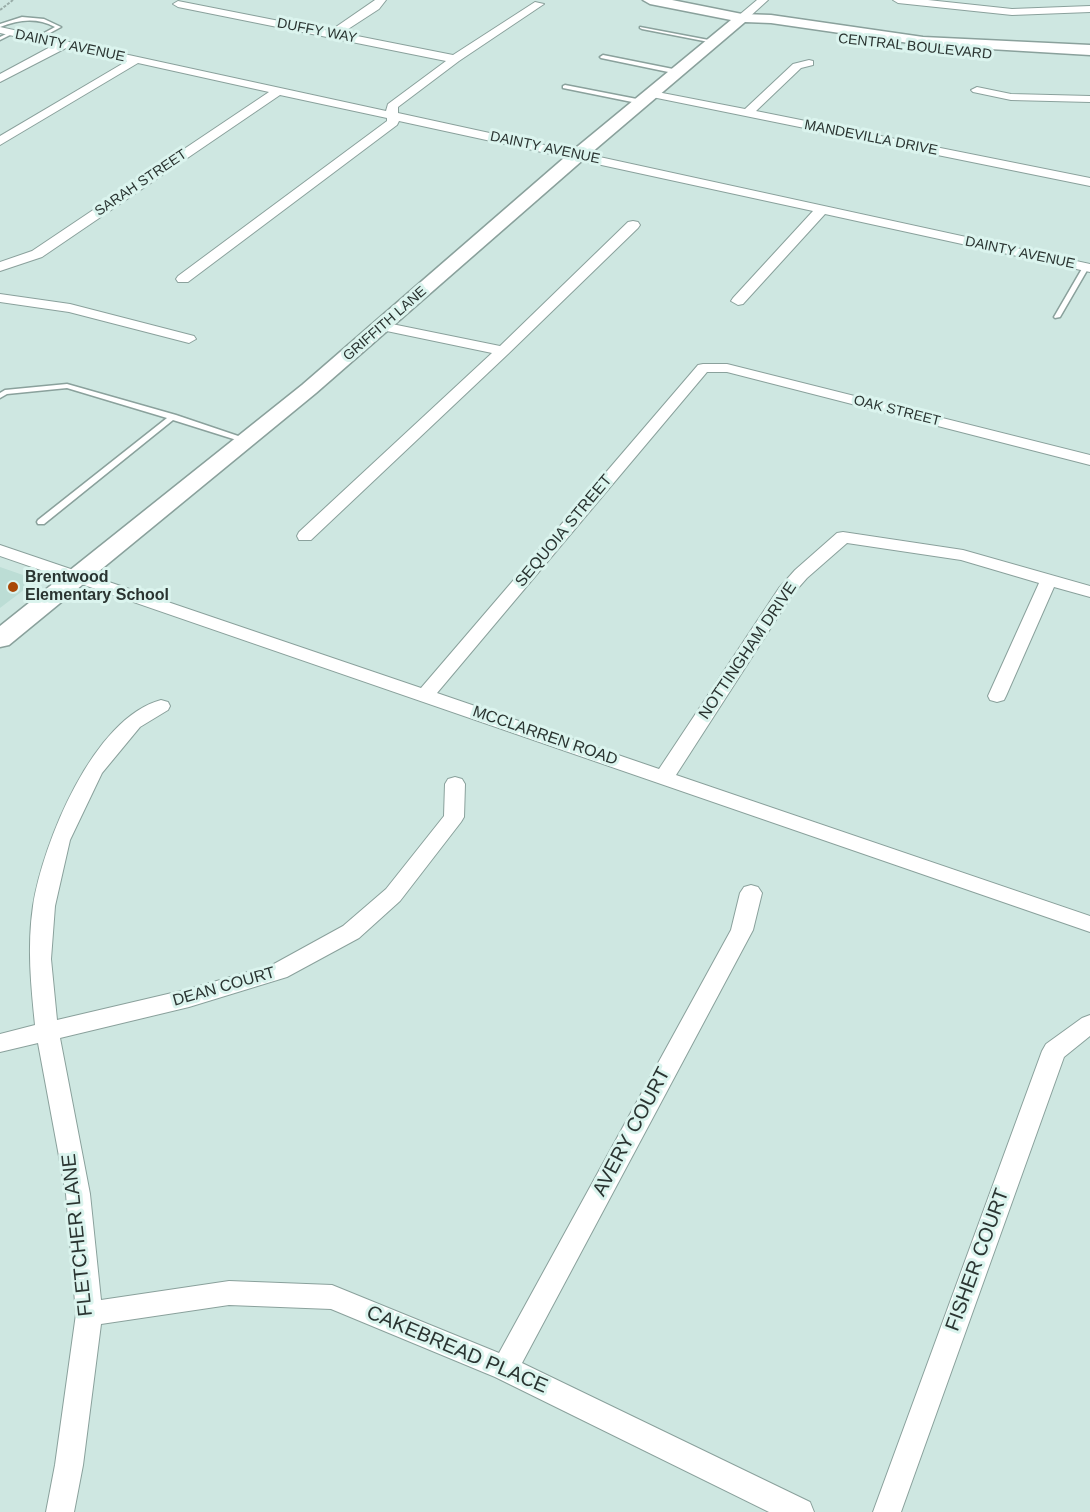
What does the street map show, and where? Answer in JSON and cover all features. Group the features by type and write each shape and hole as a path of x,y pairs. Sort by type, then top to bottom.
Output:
{"street":[{"path":"333,34 375,7 381,0"},
{"name":"CENTRAL BOULEVARD","path":"650,0 742,18 771,18 836,30 923,41 1090,50"},
{"name":"GRIFFITH LANE","path":"0,639 246,440 382,326 578,155 763,0"},
{"path":"898,0 1011,12 1090,9"},
{"name":"DUFFY WAY","path":"178,4 455,59"},
{"path":"183,279 393,122 392,106 455,59 539,4"},
{"name":"CENTRAL BOULEVARD","path":"742,18 762,27 888,46 980,55 1090,60"},
{"name":"DAINTY AVENUE","path":"6,32 1088,267"},
{"path":"0,79 64,44"},
{"path":"0,141 136,60"},
{"path":"748,113 797,66 809,63"},
{"path":"977,90 1011,98 1090,99"},
{"name":"SARAH STREET","path":"0,267 37,254 278,91"},
{"name":"MANDEVILLA DRIVE","path":"647,98 748,113 1090,182"},
{"path":"738,301 821,210"},
{"path":"305,536 503,351 633,225"},
{"path":"0,298 70,308 189,339"},
{"path":"382,326 503,351"},
{"name":"OAK STREET","path":"703,368 727,369 745,373 1090,460"},
{"name":"SEQUOIA STREET","path":"425,694 703,368"},
{"name":"NOTTINGHAM DRIVE","path":"664,777 785,592 801,574 843,537 963,555 1090,592"},
{"name":"MCCLARREN ROAD","path":"0,550 1090,924"},
{"path":"997,696 1049,580"},
{"name":"FLETCHER LANE","path":"60,1512 69,1465 89,1314 78,1194 46,1031 40,959 44,906 60,840 94,770 133,722 161,706"},
{"name":"DEAN COURT","path":"0,1043 189,998 279,971 351,932 393,895 454,818 455,784"},
{"name":"AVERY COURT","path":"505,1368 742,930 751,893"},
{"name":"FISHER COURT","path":"887,1512 1054,1051 1090,1024"},
{"name":"CAKEBREAD PLACE","path":"89,1314 229,1293 332,1297 505,1368 800,1512"}],"lane":[{"path":"0,26 21,17 59,27 37,39"},
{"path":"642,28 714,42"},
{"path":"0,39 6,32"},
{"path":"603,57 678,72"},
{"path":"565,87 647,98"},
{"path":"1057,317 1088,267"},
{"path":"0,396 5,393 67,386 246,440"},
{"path":"41,522 173,417"}],"path":[{"path":"0,10 13,0"}],"shaded area":[{"name":"Brentwood Elementary School","path":"0,567 23,575 28,581 25,589 0,608"}],"place":[{"name":"Brentwood Elementary School","path":"13,587"}]}
